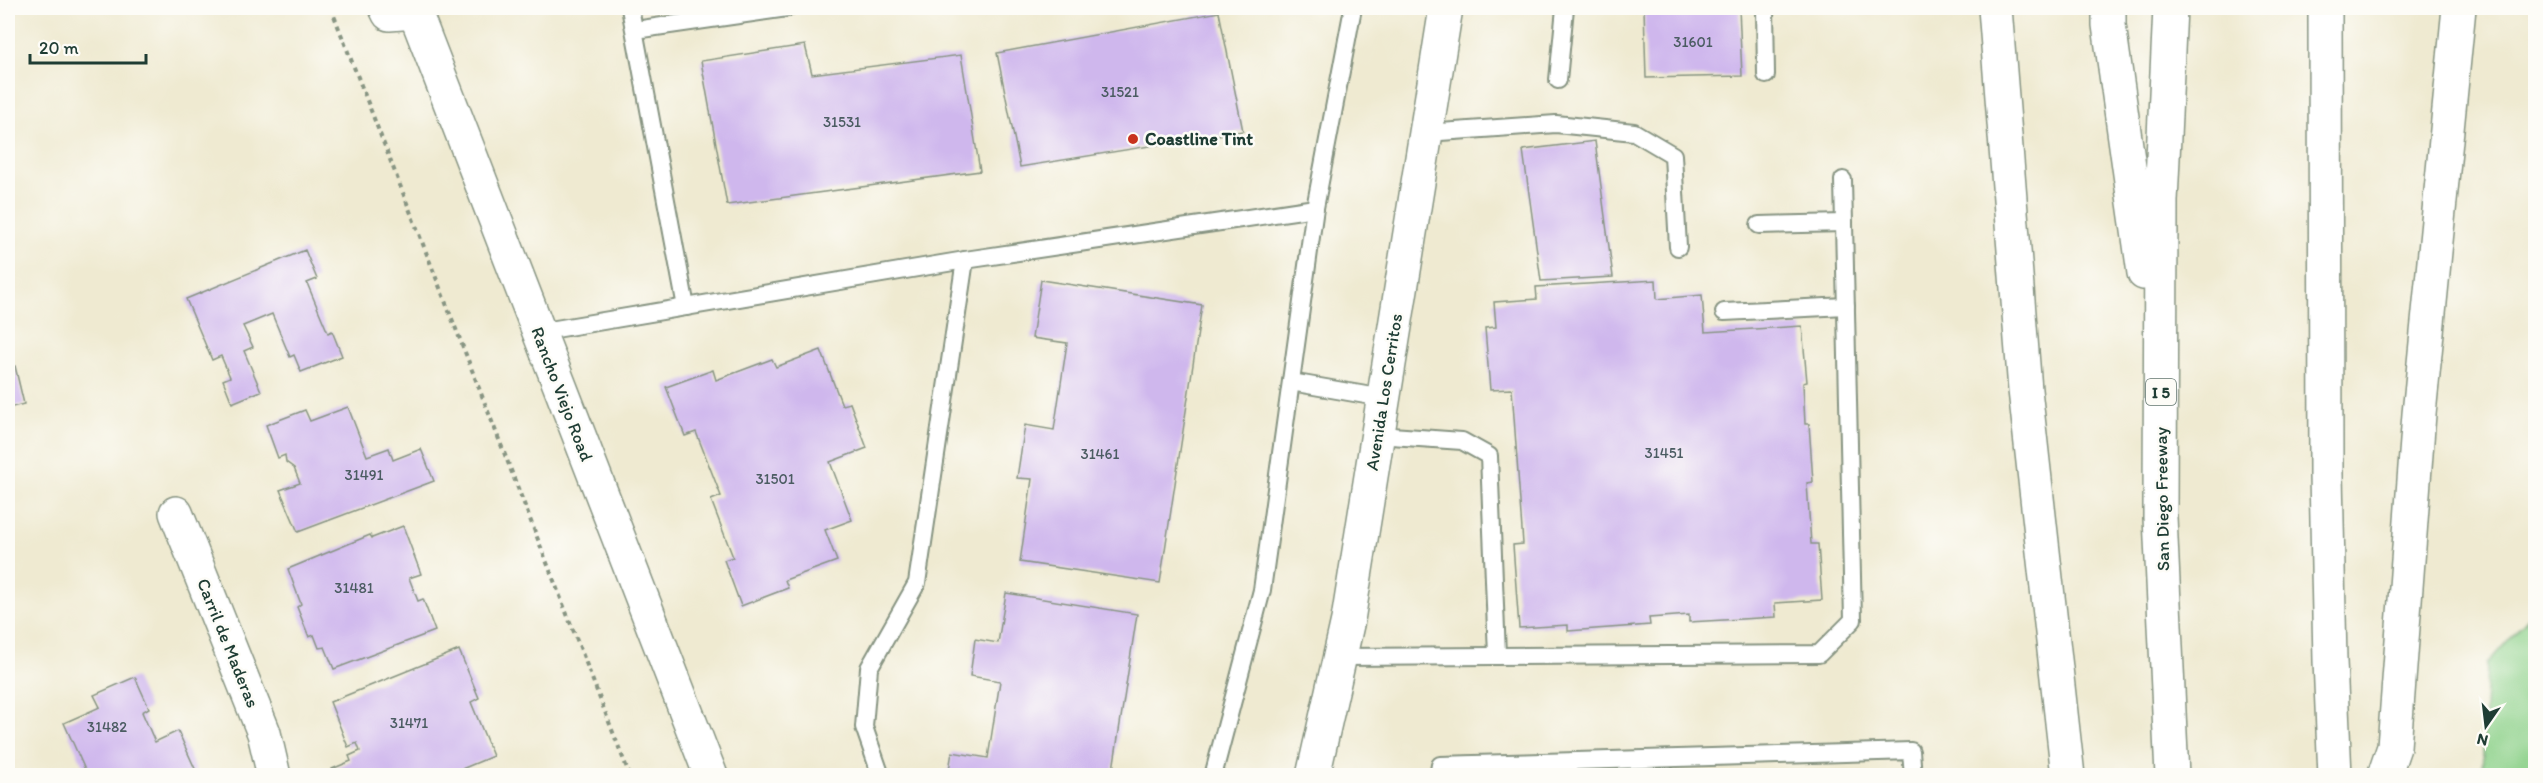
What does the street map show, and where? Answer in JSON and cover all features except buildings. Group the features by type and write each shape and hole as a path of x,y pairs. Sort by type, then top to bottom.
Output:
{"main road":[{"name":"Avenida Los Cerritos","path":"1313,776 1348,620 1446,8"},
{"path":"1995,8 2025,390 2068,776"},
{"path":"2109,8 2109,25 2161,393"},
{"name":"San Diego Freeway","path":"2170,8 2161,201 2160,517 2172,776"},
{"path":"2325,8 2326,462 2335,776"},
{"path":"2384,776 2394,747 2419,414 2459,8"},
{"name":"Rancho Viejo Road","path":"406,9 538,332 711,776"},
{"name":"Carril de Maderas","path":"176,513 264,733 274,776"}],"lane":[{"path":"630,8 686,307"},
{"path":"635,30 787,8"},
{"path":"1213,776 1262,590 1315,208 1353,8"},
{"path":"1558,80 1565,8"},
{"path":"1765,8 1766,75"},
{"path":"1426,133 1556,124 1634,132 1673,155 1678,247"},
{"path":"1339,657 1819,654 1853,620 1843,180"},
{"path":"538,332 965,260 1315,208"},
{"path":"1759,225 1844,223"},
{"path":"882,776 864,727 869,668 917,583 965,260"},
{"path":"1724,312 1846,306"},
{"path":"1291,382 1383,398"},
{"path":"1377,435 1462,441 1489,456 1497,656"},
{"path":"1438,776 1440,765 1911,751 1913,776"}],"path":[{"path":"331,8 630,776"}],"green space":[{"path":"2535,610 2535,775 2482,775 2487,664"}],"place":[{"name":"Coastline Tint","path":"1133,139"}]}
